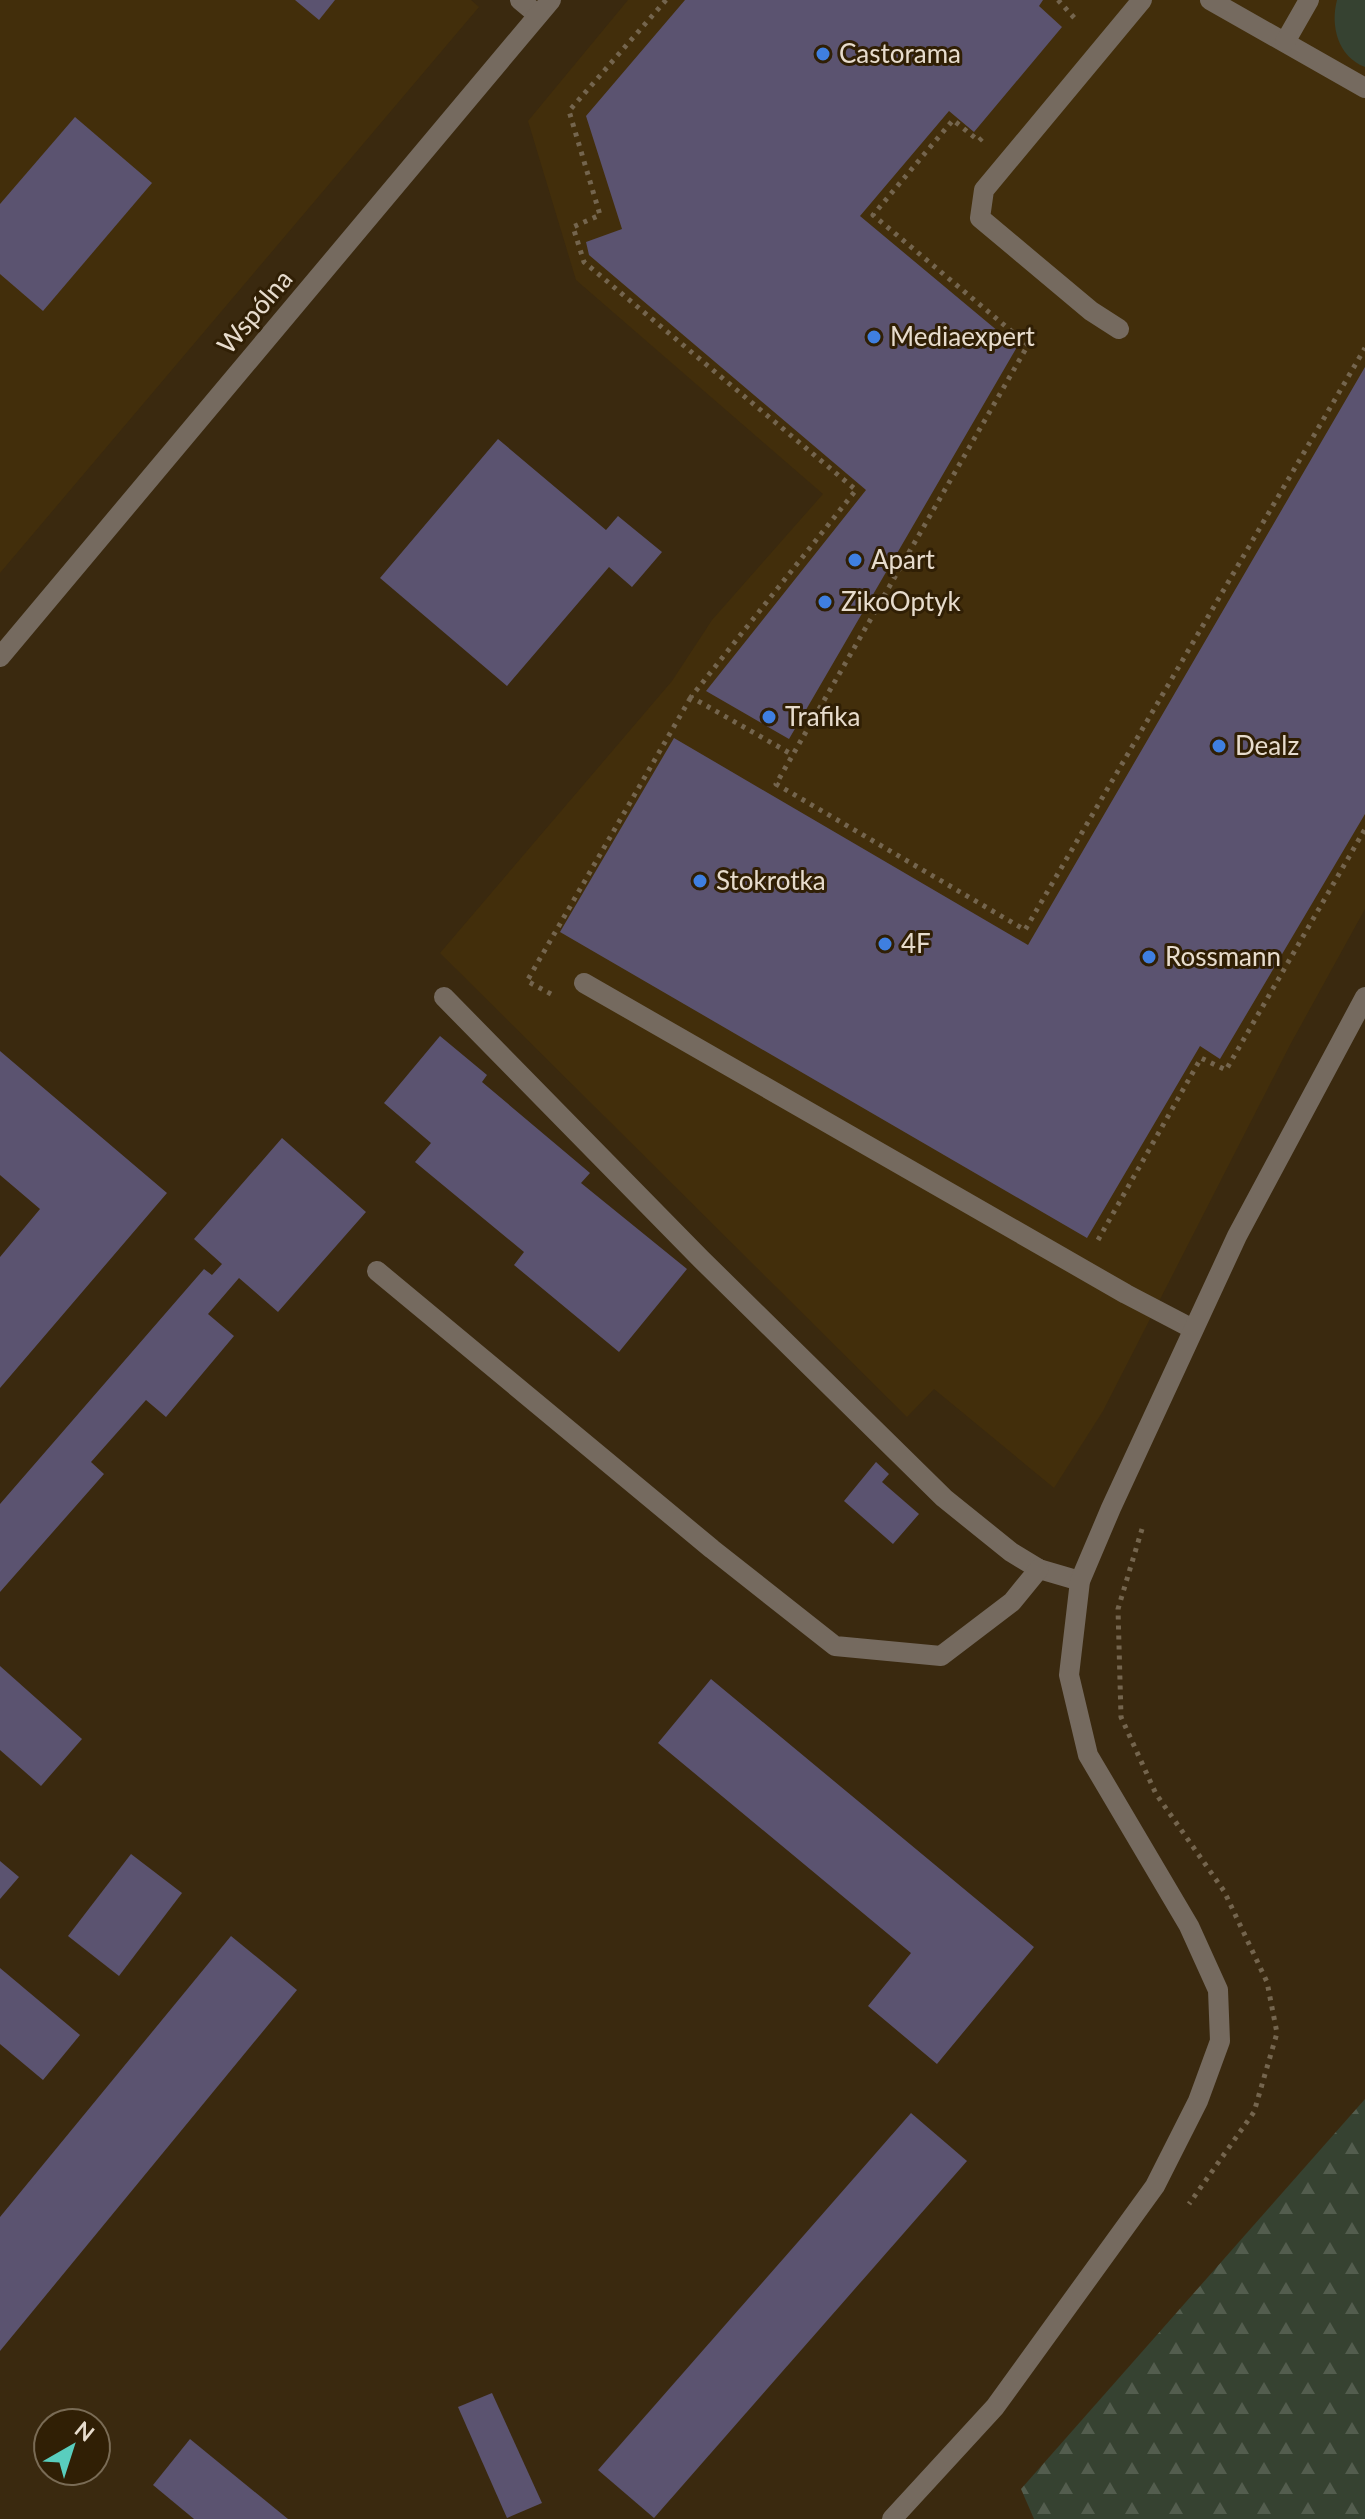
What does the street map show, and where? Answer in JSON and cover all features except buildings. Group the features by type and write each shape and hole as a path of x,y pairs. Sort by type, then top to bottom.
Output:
{"street":[{"path":"520,0 544,8"},
{"path":"1119,329 1091,311 980,218 984,190 1142,0"},
{"path":"1210,0 1365,88"},
{"path":"1285,42 1309,0"},
{"name":"Wspólna","path":"0,657 544,8"},
{"path":"584,983 1126,1294 1193,1329"},
{"path":"444,997 701,1259 944,1498 1011,1552 1039,1569 1080,1581"},
{"path":"892,2519 995,2407 1155,2186 1198,2101 1220,2041 1218,1990 1189,1926 1088,1755 1069,1675 1080,1581 1237,1236 1365,997"},
{"path":"377,1271 700,1539 835,1646 941,1656 1012,1602 1039,1569"}],"path":[{"path":"553,995 527,981 691,697 856,490 584,262 573,227 600,215 569,111 666,0"},
{"path":"1058,0 1079,21 1069,33"},
{"path":"989,129 979,141 953,120 873,215 1028,345 776,784 1025,930 1365,348"},
{"path":"691,697 793,755"},
{"path":"1092,1251 1201,1058 1226,1070 1365,829"},
{"path":"1144,1524 1118,1609 1121,1717 1156,1794 1224,1891 1267,1982 1277,2033 1254,2112 1189,2204"}],"shaded area":[{"path":"0,0 471,0 479,7 0,573"},
{"path":"628,0 1365,0 1365,909 1290,1045 1103,1411 1054,1488 934,1389 907,1417 440,953 672,681 712,620 823,494 576,280 528,121"}],"green space":[{"path":"1337,0 1365,0 1365,67 1348,56 1338,40 1335,20"},
{"path":"1365,2099 1365,2519 1034,2519 1021,2489"}],"place":[{"name":"Castorama","path":"823,54"},
{"name":"Mediaexpert","path":"874,337"},
{"name":"Apart","path":"855,560"},
{"name":"ZikoOptyk","path":"825,602"},
{"name":"Trafika","path":"769,717"},
{"name":"Dealz","path":"1219,746"},
{"name":"Stokrotka","path":"700,881"},
{"name":"4F","path":"885,944"},
{"name":"Rossmann","path":"1149,957"}]}
